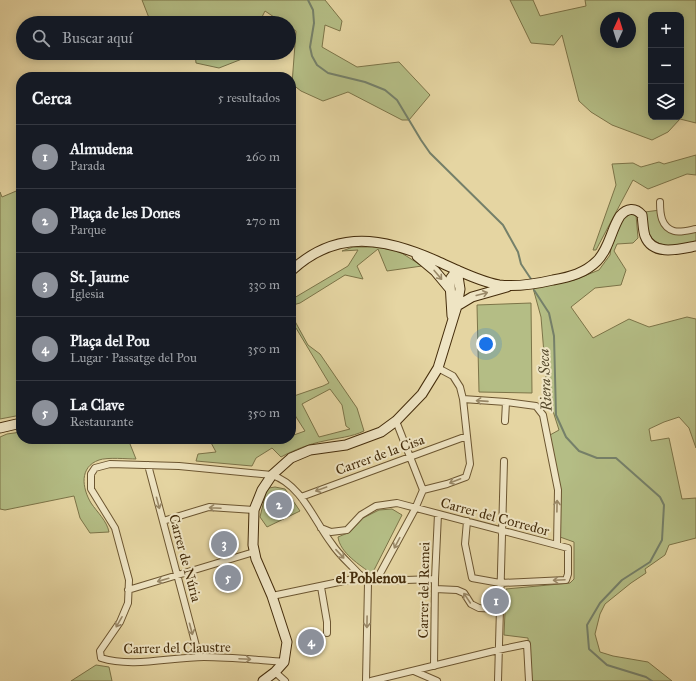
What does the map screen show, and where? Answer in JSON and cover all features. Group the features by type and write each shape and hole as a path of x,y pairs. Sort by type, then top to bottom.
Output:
{"street":[{"path":"660,202 660,216 664,225 675,231 695,228"},
{"path":"457,306 472,297 510,286 550,281 586,270 602,256 620,216 630,209 635,209 642,215 644,234 652,245 664,250 696,246"},
{"path":"296,266 312,255 341,244 369,241 389,243 402,247 483,280 510,286"},
{"path":"402,247 428,264 450,289"},
{"path":"452,319 450,289 451,278 457,270"},
{"path":"263,681 275,672 284,662 286,642 272,596 254,552 254,510 262,490 272,475 291,458 310,450 346,445 381,432 396,421 422,394 438,368 457,306 460,289 457,270"},
{"path":"423,490 447,484 466,477 470,464 463,399 460,387 453,376 438,368"},
{"path":"463,399 536,406 543,415 558,490 557,545"},
{"path":"505,421 506,402"},
{"path":"396,421 423,490 416,509 376,581 435,579"},
{"path":"0,428 16,424"},
{"name":"Carrer de la Cisa","path":"301,497 467,436"},
{"path":"498,681 504,461"},
{"path":"254,552 128,590 129,580 115,528 91,489 91,474 95,468 110,464 179,466 272,475 279,477 301,497 332,545 368,584 366,681"},
{"name":"Carrer de Núria","path":"148,465 199,657"},
{"name":"Carrer del Corredor","path":"321,528 331,532 347,530 361,515 376,506 397,503 568,548 568,574 566,580 500,583"},
{"path":"162,521 208,507 254,510"},
{"name":"Carrer del Remei","path":"434,666 435,579 438,514"},
{"path":"467,521 465,544 472,578 500,583"},
{"path":"272,596 321,587 363,577"},
{"path":"321,587 327,622 327,633"},
{"path":"435,589 457,590 464,593 471,604 479,608 500,609"},
{"name":"Carrer del Claustre","path":"128,590 128,603 120,622 100,651 101,658 129,662 199,657 284,662"},
{"path":"371,681 527,644 529,681"},
{"path":"414,671 437,681"},
{"path":"275,672 285,681"}],"green space":[{"path":"142,0 325,0 342,21 340,31 325,25 322,47 357,67 399,62 430,95 409,120 402,120 348,92 323,101 301,91 296,87 296,72 293,72 294,60 296,60 296,16 272,16 265,11 262,16 148,16"},
{"path":"510,0 533,0 540,16 586,6 585,0 696,0 696,123 684,120 684,12 648,12 648,120 679,120 668,132 652,140 612,125 591,112 579,101 562,35 554,45 531,43"},
{"path":"196,60 239,60 219,68 196,63"},
{"path":"696,155 696,175 687,174 648,189 633,180 596,250 593,250 616,185 612,164 633,163 641,167 659,162 664,164"},
{"path":"16,191 16,416 0,419 0,192 2,197"},
{"path":"660,210 660,216 675,231 696,229 696,244 669,246 656,242 651,237 647,229 645,212"},
{"path":"631,214 636,215 638,238 633,243 617,244 614,251 626,270 621,285 595,288 571,307 593,338 629,319 649,327 687,317 696,319 696,448 689,428 679,417 649,429 651,441 669,438 682,499 696,498 696,538 669,545 665,555 645,569 646,573 605,604 600,614 595,634 600,652 613,656 648,662 672,681 531,681 528,638 504,635 506,589 570,583 574,579 574,542 560,537 560,498 550,435 559,430 552,408 546,378 541,317 533,288 574,280 599,270 610,255 611,248 623,218"},
{"path":"353,247 372,247 397,250 422,266 387,271 378,249 357,266 363,279 345,275 296,304 296,297 348,266 358,250 342,251"},
{"path":"531,303 532,393 479,392 477,305"},
{"path":"296,323 308,345 320,354 357,408 364,431 313,444 281,457 272,448 256,458 252,466 196,461 198,454 216,452 212,444 296,444 296,434 305,431 296,417 296,395 329,383 296,328","holes":["330,389 342,405 346,426 350,429 319,437 302,404"]},
{"path":"16,433 16,444 130,444 136,459 112,458 99,460 93,463 85,473 84,485 88,497 104,520 109,532 90,533 80,518 74,496 5,510 0,509 0,437"},
{"path":"275,487 285,489 300,511 267,527 260,517 266,492 269,488"},
{"path":"392,509 402,515 372,574 356,563 346,553 342,548 338,537 350,532 363,518 379,510"},
{"path":"96,665 109,667 112,681 71,681"}],"waterway":[{"path":"308,0 313,10 314,23 310,47 312,56 317,65 328,73 365,82 385,90 397,100 430,153 503,225 518,252 521,264 531,279"},
{"name":"Riera Seca","path":"534,290 549,313 554,336 556,415 566,437 579,451 597,458 616,458 660,497 664,505 662,540 650,562 622,580 600,603 587,625 589,649 607,665 646,677 652,681"}],"place":[{"name":"Plaça de les Dones","path":"279,505"},
{"name":"St. Jaume","path":"224,544"},
{"name":"La Clave","path":"228,578"},
{"name":"Almudena","path":"496,601"},
{"name":"Plaça del Pou","path":"311,642"}],"district":[{"name":"el Poblenou","path":"371,578"}]}
